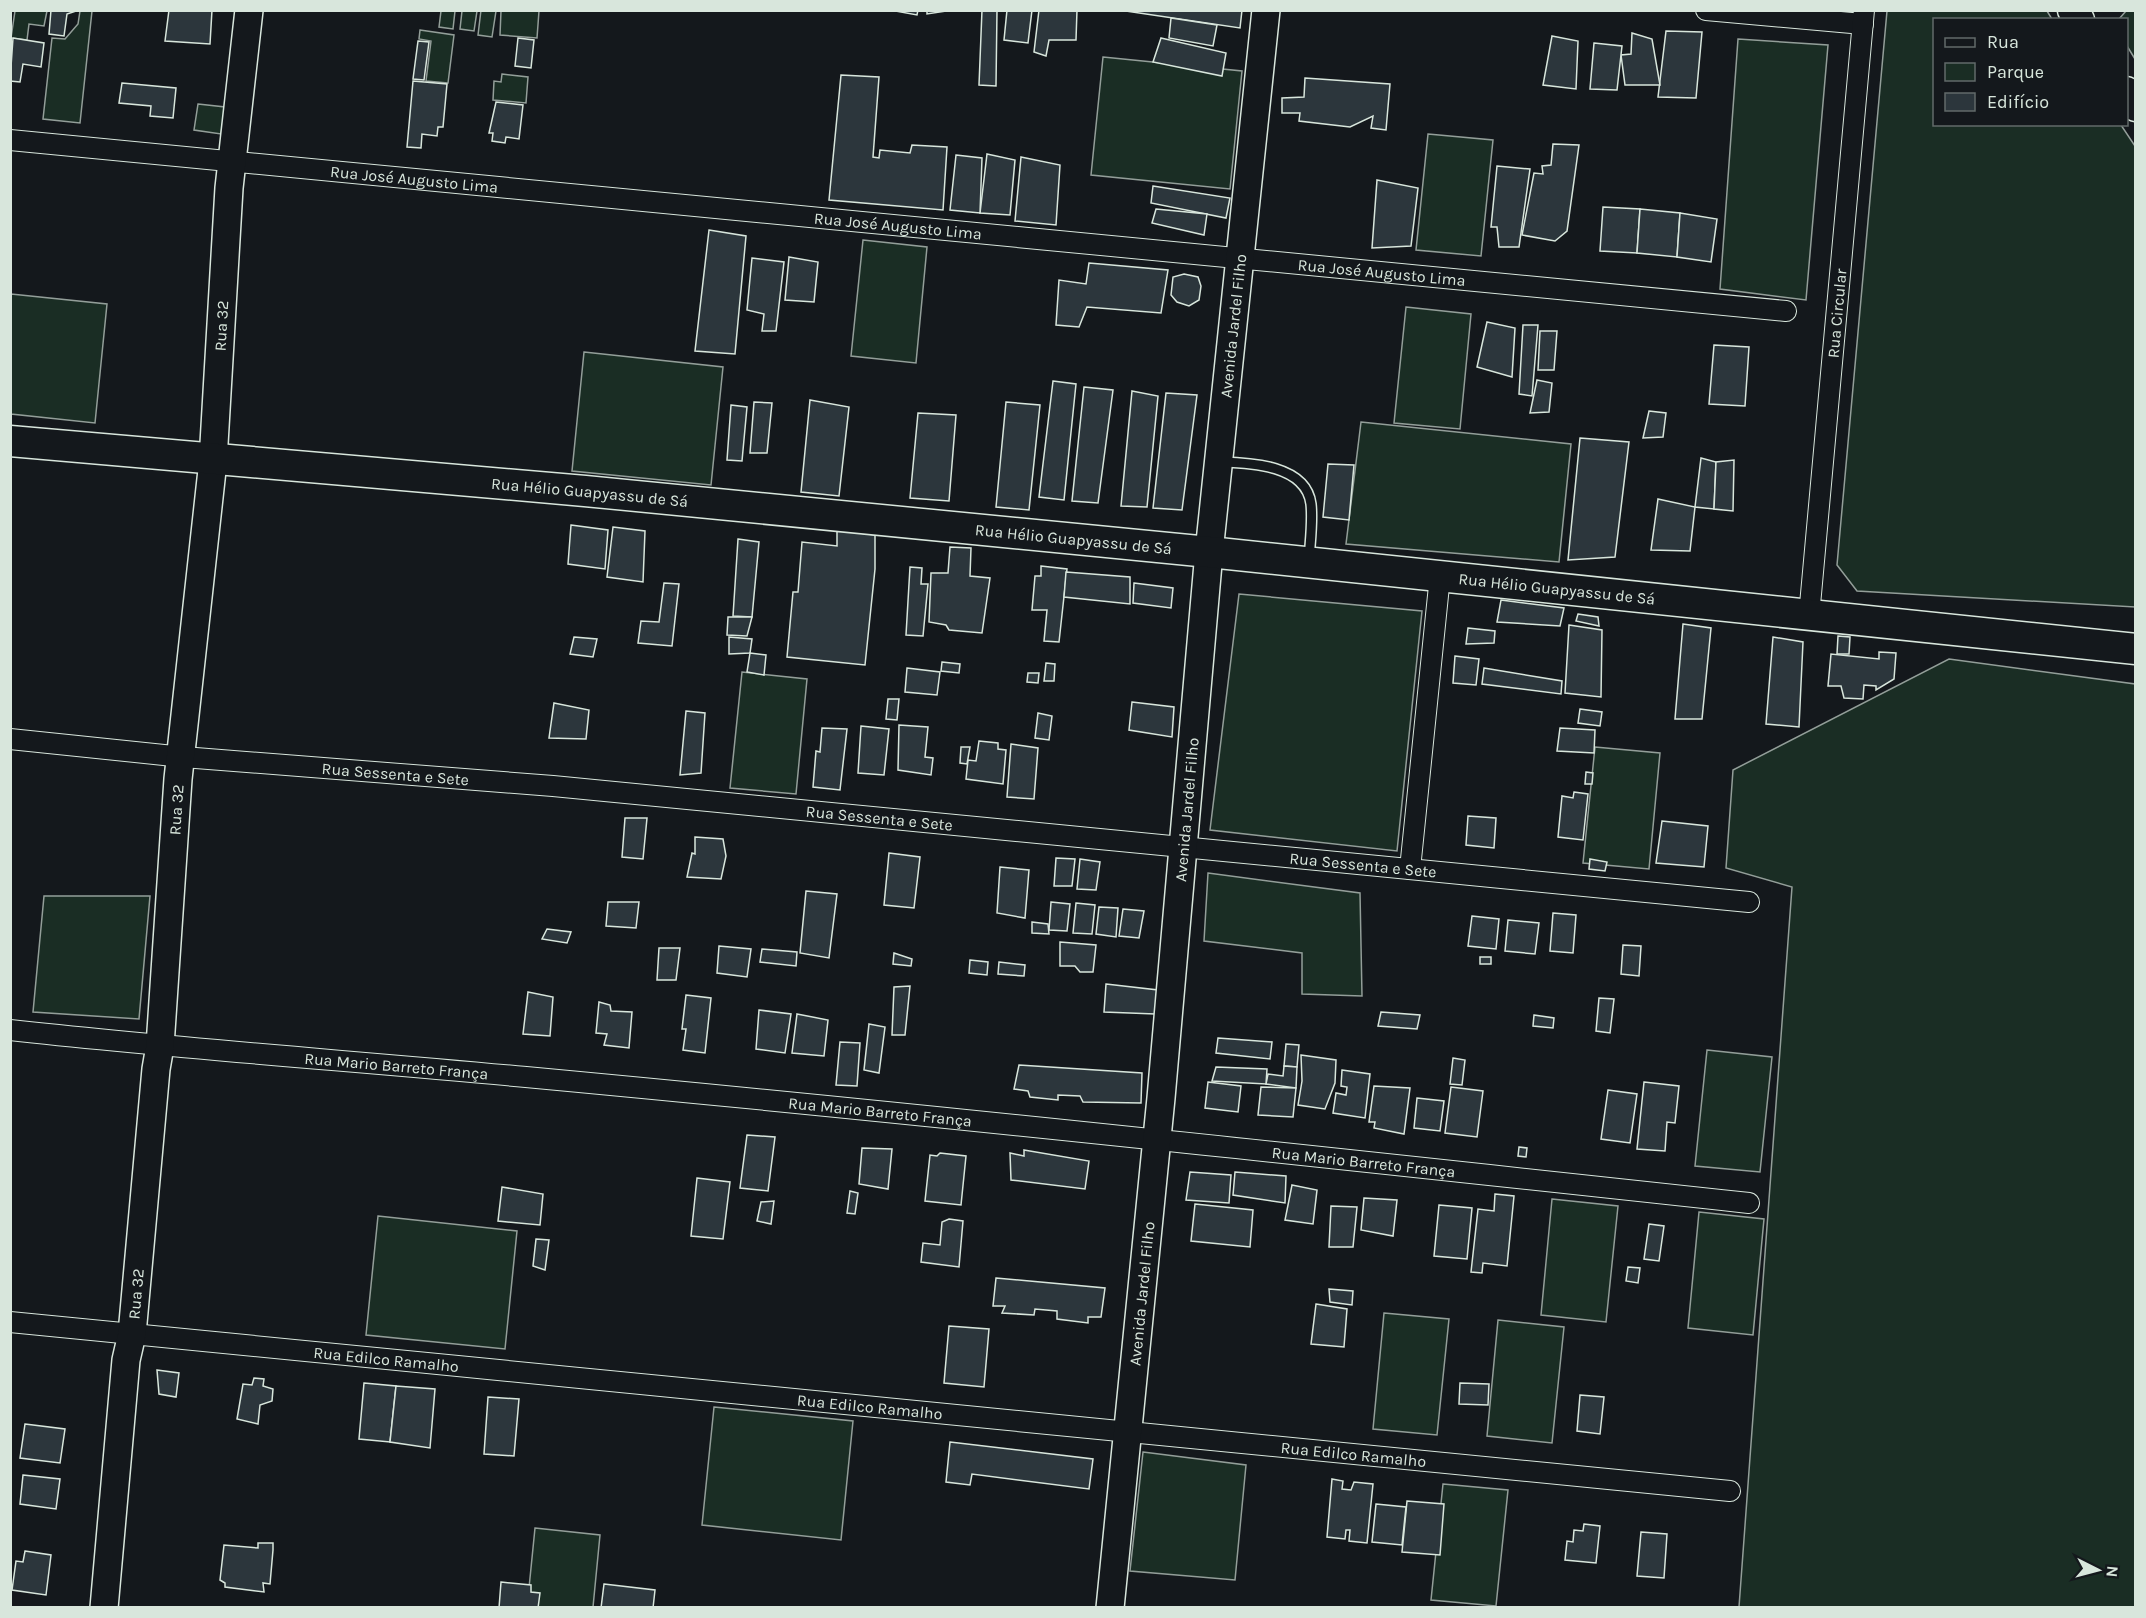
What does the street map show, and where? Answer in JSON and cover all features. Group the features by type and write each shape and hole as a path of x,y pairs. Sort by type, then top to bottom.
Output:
{"main road":[{"name":"Rua 32","path":"104,1608 126,1360 132,1334 160,1046 178,779 183,757 213,461 229,188 249,10"},
{"name":"Avenida Jardel Filho","path":"1110,1608 1157,1139 1209,552 1266,10"},
{"name":"Rua Hélio Guapyassu de Sá","path":"10,441 213,461 597,492 1308,562 1809,616 2127,644"}],"street":[{"path":"1706,10 1863,17"},
{"name":"Rua Circular","path":"1809,616 1863,17"},
{"name":"Rua José Augusto Lima","path":"10,140 1786,311"},
{"path":"1410,869 1440,576"},
{"name":"Rua Sessenta e Sete","path":"10,739 183,757 553,786 1749,902"},
{"name":"Rua Mario Barreto França","path":"10,1030 160,1046 527,1077 1157,1139 1749,1203"},
{"name":"Rua Edilco Ramalho","path":"10,1322 1731,1491"}],"lane":[{"path":"1219,462 1265,465 1283,472 1305,487 1311,502 1308,562"}],"green space":[{"path":"481,10 496,11 492,37 478,35"},
{"path":"15,11 47,11 44,26 29,24 27,40 11,38"},
{"path":"80,11 92,11 80,123 43,119 52,38 65,39 78,24"},
{"path":"441,11 455,11 453,29 439,27"},
{"path":"462,11 477,11 474,31 460,29"},
{"path":"501,11 539,11 537,38 500,35"},
{"path":"1887,11 2047,11 2051,18 1933,18 1933,126 2122,126 2135,146 2135,607 1857,591 1837,565"},
{"path":"2126,11 2135,11 2135,59 2128,48 2128,18 2120,18"},
{"path":"420,30 454,35 448,83 426,81 431,41 419,39"},
{"path":"1738,39 1828,45 1806,300 1720,289"},
{"path":"1103,57 1242,71 1230,189 1091,175"},
{"path":"502,74 528,77 526,103 493,100 494,81 501,82"},
{"path":"198,104 225,107 221,134 194,130"},
{"path":"1428,134 1493,140 1481,256 1416,250"},
{"path":"863,240 927,247 916,363 851,356"},
{"path":"11,294 107,304 95,423 11,414"},
{"path":"1406,307 1471,314 1460,429 1394,423"},
{"path":"584,352 723,367 711,485 572,471"},
{"path":"1361,422 1571,444 1559,562 1346,544"},
{"path":"1239,594 1422,611 1397,851 1210,830"},
{"path":"1949,659 2135,684 2135,1607 1739,1607 1792,887 1726,868 1733,770"},
{"path":"742,672 807,679 796,794 730,788"},
{"path":"1595,747 1660,753 1649,869 1583,863"},
{"path":"1208,873 1360,893 1362,996 1302,994 1302,953 1204,941"},
{"path":"44,896 150,896 139,1019 33,1012"},
{"path":"1707,1050 1772,1057 1760,1172 1695,1166"},
{"path":"1552,1199 1618,1206 1606,1322 1541,1315"},
{"path":"1699,1212 1764,1219 1753,1335 1688,1328"},
{"path":"378,1216 517,1231 505,1349 366,1335"},
{"path":"1384,1313 1449,1319 1437,1435 1373,1429"},
{"path":"1498,1320 1564,1327 1552,1443 1487,1436"},
{"path":"714,1407 853,1421 841,1540 702,1525"},
{"path":"1143,1452 1246,1465 1235,1580 1130,1571"},
{"path":"1443,1484 1508,1490 1496,1606 1431,1600"},
{"path":"535,1528 600,1535 593,1607 527,1608"}],"building":[{"path":"51,10 79,10 67,14 64,36 49,34"},
{"path":"169,10 212,10 210,44 165,41"},
{"path":"890,10 918,10 917,15"},
{"path":"927,10 953,10 927,14"},
{"path":"982,10 997,10 996,86 979,85"},
{"path":"1007,10 1032,10 1028,43 1004,40"},
{"path":"1039,10 1077,10 1076,40 1049,40 1046,56 1034,52"},
{"path":"1119,10 1242,10 1240,28"},
{"path":"1171,18 1217,25 1213,46 1169,38"},
{"path":"1666,31 1702,32 1696,98 1658,97"},
{"path":"1632,33 1652,39 1660,85 1625,85 1621,55 1631,54"},
{"path":"1552,36 1578,41 1576,89 1543,85"},
{"path":"13,38 44,43 41,67 23,64 20,82 10,81"},
{"path":"518,38 534,40 531,68 515,66"},
{"path":"1161,38 1226,53 1222,76 1153,62"},
{"path":"418,41 429,42 424,80 413,79"},
{"path":"1594,43 1622,46 1617,90 1590,89"},
{"path":"841,75 879,77 873,157 879,158 880,150 910,153 912,145 947,147 943,210 829,200"},
{"path":"1305,78 1390,84 1386,130 1371,128 1373,116 1350,127 1299,121 1300,113 1282,113 1282,98 1304,97"},
{"path":"413,81 447,84 443,127 438,127 437,136 422,134 421,148 407,147"},
{"path":"122,83 176,88 173,118 150,116 151,106 119,103"},
{"path":"496,102 523,105 519,139 506,137 505,143 492,141 493,133 489,133"},
{"path":"1553,144 1579,145 1567,231 1555,241 1522,235 1534,173 1543,174 1542,166 1551,165"},
{"path":"987,154 1015,160 1010,215 980,213"},
{"path":"956,155 982,158 980,213 950,210"},
{"path":"1021,157 1060,165 1056,225 1015,221"},
{"path":"1497,166 1530,169 1519,247 1499,247 1497,227 1491,227"},
{"path":"1377,180 1418,188 1411,246 1372,248"},
{"path":"1153,186 1230,198 1226,218 1151,203"},
{"path":"1603,207 1640,209 1637,253 1600,251"},
{"path":"1156,209 1207,214 1204,235 1152,223"},
{"path":"1640,209 1680,213 1677,257 1637,253"},
{"path":"1680,213 1717,219 1711,262 1677,257"},
{"path":"709,230 746,236 735,354 695,351"},
{"path":"789,257 818,262 814,302 785,300"},
{"path":"752,258 784,262 776,331 762,331 764,314 747,310"},
{"path":"1089,263 1168,270 1161,313 1087,307 1079,327 1056,325 1059,280 1086,284"},
{"path":"1184,274 1198,277 1201,286 1199,300 1189,306 1177,302 1171,295 1173,277"},
{"path":"1487,322 1515,328 1512,377 1477,367"},
{"path":"1523,325 1538,325 1532,396 1519,394"},
{"path":"1540,331 1557,331 1554,370 1538,370"},
{"path":"1714,345 1749,347 1745,406 1709,404"},
{"path":"1537,380 1552,383 1549,412 1530,413"},
{"path":"1053,381 1076,384 1064,500 1039,497"},
{"path":"1084,387 1113,390 1098,503 1072,501"},
{"path":"1132,391 1158,396 1147,507 1121,506"},
{"path":"1166,393 1197,395 1182,510 1153,508"},
{"path":"810,400 849,407 839,496 801,492"},
{"path":"754,402 772,403 767,453 750,453"},
{"path":"1006,402 1040,405 1029,510 996,507"},
{"path":"731,405 747,407 742,461 727,460"},
{"path":"1649,411 1666,413 1663,437 1643,438"},
{"path":"918,413 956,415 949,501 910,498"},
{"path":"1580,438 1629,442 1615,557 1568,560"},
{"path":"1701,458 1716,462 1714,509 1695,507"},
{"path":"1734,460 1733,511 1714,509 1716,462"},
{"path":"1328,464 1354,465 1349,520 1323,517"},
{"path":"1658,499 1695,507 1690,551 1651,550"},
{"path":"571,525 608,530 605,569 568,564"},
{"path":"613,527 645,531 643,582 607,577"},
{"path":"837,530 875,535 875,569 865,665 787,657 793,592 798,592 802,542 837,546"},
{"path":"738,539 759,542 752,617 733,616"},
{"path":"950,547 971,548 970,576 990,578 982,633 949,630 946,625 929,622 931,573 948,573"},
{"path":"1041,566 1067,569 1059,642 1044,641 1047,610 1032,610 1035,576 1041,576"},
{"path":"910,567 922,568 921,584 928,584 923,636 906,635"},
{"path":"1066,572 1130,577 1130,604 1064,597"},
{"path":"664,583 679,584 672,646 638,643 641,621 659,622"},
{"path":"1134,583 1173,588 1171,608 1133,603"},
{"path":"1501,600 1564,608 1560,626 1497,622"},
{"path":"1578,614 1598,617 1599,626 1576,621"},
{"path":"728,617 752,617 747,636 727,635"},
{"path":"1683,624 1711,628 1702,719 1675,719"},
{"path":"1569,625 1602,630 1601,697 1565,693"},
{"path":"1468,628 1495,631 1494,643 1466,644"},
{"path":"1838,636 1850,637 1849,654 1837,654"},
{"path":"574,637 597,639 593,657 570,654"},
{"path":"729,637 752,639 750,653 729,654"},
{"path":"1773,637 1803,642 1799,727 1766,724"},
{"path":"1879,652 1896,653 1894,679 1876,690 1876,686 1864,685 1863,699 1844,698 1841,686 1828,686 1831,654 1879,659"},
{"path":"750,653 766,655 764,675 747,672"},
{"path":"1455,656 1479,659 1476,685 1453,683"},
{"path":"942,662 960,664 959,673 941,671"},
{"path":"1046,663 1055,664 1054,681 1044,681"},
{"path":"907,668 940,672 937,695 905,692"},
{"path":"1484,668 1562,681 1561,694 1482,684"},
{"path":"1028,673 1039,673 1038,683 1027,682"},
{"path":"888,699 899,699 897,720 886,719"},
{"path":"1132,702 1174,707 1172,737 1129,730"},
{"path":"554,703 589,710 586,739 549,738"},
{"path":"1580,709 1602,712 1600,726 1578,723"},
{"path":"686,711 705,713 701,773 680,775"},
{"path":"1038,713 1052,716 1049,740 1035,738"},
{"path":"899,725 928,727 925,757 933,758 931,775 898,770"},
{"path":"861,726 889,729 884,775 858,773"},
{"path":"822,728 847,729 840,790 813,787 816,751 820,752"},
{"path":"1560,728 1595,730 1594,753 1557,751"},
{"path":"979,741 998,743 998,749 1006,750 1003,784 966,779 968,760 976,761"},
{"path":"1011,744 1038,748 1034,799 1007,797"},
{"path":"961,747 970,747 967,764 960,763"},
{"path":"1586,772 1593,773 1592,784 1585,784"},
{"path":"1574,792 1588,794 1583,840 1558,837 1562,796 1573,798"},
{"path":"1468,816 1496,818 1494,848 1466,845"},
{"path":"625,818 647,818 643,859 622,857"},
{"path":"1662,821 1708,826 1704,867 1656,863"},
{"path":"695,837 723,839 726,856 721,879 687,877 692,853 695,854"},
{"path":"889,853 920,857 914,908 884,905"},
{"path":"1056,858 1075,859 1072,886 1054,886"},
{"path":"1080,859 1100,862 1096,890 1077,889"},
{"path":"1590,859 1607,862 1605,871 1589,869"},
{"path":"1000,867 1029,870 1025,918 997,913"},
{"path":"806,891 837,894 829,958 800,953"},
{"path":"608,902 639,902 636,928 606,926"},
{"path":"1051,902 1070,904 1067,931 1049,930"},
{"path":"1076,903 1095,905 1092,934 1073,933"},
{"path":"1099,907 1118,908 1116,937 1096,934"},
{"path":"1123,909 1144,911 1139,938 1119,936"},
{"path":"1553,913 1576,915 1573,953 1550,951"},
{"path":"1472,916 1499,919 1496,949 1468,946"},
{"path":"1508,920 1539,923 1535,954 1505,951"},
{"path":"1032,922 1048,924 1049,934 1032,933"},
{"path":"547,929 571,932 567,943 542,939"},
{"path":"1060,942 1096,945 1093,972 1080,972 1075,966 1060,966"},
{"path":"1623,945 1641,946 1639,976 1621,974"},
{"path":"719,946 751,949 747,977 717,973"},
{"path":"659,948 680,948 676,980 657,980"},
{"path":"762,949 797,952 796,966 760,962"},
{"path":"894,953 912,959 911,966 893,964"},
{"path":"1480,957 1491,957 1491,964 1480,964"},
{"path":"970,960 988,962 987,975 969,973"},
{"path":"999,962 1025,965 1024,976 998,974"},
{"path":"1106,984 1158,990 1155,1014 1104,1012"},
{"path":"910,986 905,1035 892,1035 894,987"},
{"path":"528,992 553,997 550,1036 523,1034"},
{"path":"686,995 711,998 705,1053 683,1050 686,1029 682,1029"},
{"path":"1599,998 1614,999 1610,1033 1596,1031"},
{"path":"599,1002 610,1005 611,1011 632,1012 629,1048 604,1045 607,1034 596,1033"},
{"path":"759,1010 791,1014 785,1053 756,1049"},
{"path":"1381,1012 1420,1015 1417,1029 1378,1026"},
{"path":"797,1014 828,1020 824,1056 792,1053"},
{"path":"1534,1015 1554,1018 1553,1028 1533,1026"},
{"path":"869,1024 885,1027 879,1073 864,1070"},
{"path":"1218,1038 1272,1042 1270,1059 1216,1053"},
{"path":"840,1042 860,1043 857,1086 836,1085"},
{"path":"1286,1044 1299,1045 1297,1067 1284,1066"},
{"path":"1301,1055 1336,1060 1335,1083 1325,1109 1298,1105 1302,1081"},
{"path":"1453,1058 1465,1060 1462,1085 1450,1084"},
{"path":"1019,1065 1142,1073 1141,1103 1083,1102 1080,1096 1058,1095 1058,1100 1030,1097 1028,1091 1014,1089"},
{"path":"1284,1066 1297,1067 1296,1088 1266,1084 1268,1074 1283,1076"},
{"path":"1216,1067 1267,1069 1266,1084 1212,1081"},
{"path":"1342,1070 1370,1074 1365,1118 1333,1113 1336,1093 1346,1095 1347,1087 1341,1086"},
{"path":"1208,1082 1241,1086 1238,1112 1205,1108"},
{"path":"1644,1082 1679,1086 1675,1123 1667,1122 1665,1151 1637,1149"},
{"path":"1374,1086 1410,1088 1404,1134 1374,1128 1375,1122 1369,1122"},
{"path":"1261,1087 1296,1088 1293,1117 1258,1115"},
{"path":"1451,1087 1483,1091 1477,1137 1445,1133"},
{"path":"1608,1090 1637,1094 1630,1143 1601,1139"},
{"path":"1417,1098 1444,1101 1440,1131 1414,1128"},
{"path":"747,1135 775,1137 768,1191 740,1188"},
{"path":"1519,1147 1527,1148 1526,1157 1518,1156"},
{"path":"862,1148 892,1149 888,1189 859,1184"},
{"path":"1024,1150 1089,1161 1085,1189 1011,1180 1010,1153 1024,1156"},
{"path":"940,1153 966,1156 961,1205 925,1201 930,1155 937,1156"},
{"path":"1190,1172 1231,1175 1229,1203 1186,1200"},
{"path":"1235,1172 1286,1176 1285,1203 1233,1195"},
{"path":"697,1178 730,1182 723,1239 691,1236"},
{"path":"1292,1185 1317,1190 1313,1224 1285,1220"},
{"path":"502,1187 543,1194 540,1225 498,1221"},
{"path":"850,1191 858,1193 855,1214 847,1213"},
{"path":"1495,1194 1514,1196 1507,1266 1483,1263 1482,1273 1471,1272 1478,1209 1494,1211"},
{"path":"1364,1198 1397,1200 1393,1236 1361,1230"},
{"path":"774,1201 771,1224 757,1221 761,1202"},
{"path":"1195,1204 1253,1210 1250,1247 1191,1241"},
{"path":"1439,1205 1472,1208 1467,1259 1434,1256"},
{"path":"1331,1206 1357,1207 1353,1247 1329,1247"},
{"path":"949,1219 963,1221 959,1267 921,1262 923,1243 940,1245 942,1222"},
{"path":"1649,1224 1664,1226 1659,1261 1644,1259"},
{"path":"536,1239 549,1240 545,1270 533,1266"},
{"path":"1628,1267 1640,1268 1638,1283 1626,1281"},
{"path":"996,1278 1105,1288 1101,1317 1088,1317 1088,1323 1057,1319 1057,1311 1035,1309 1034,1315 1002,1313 1005,1306 993,1306"},
{"path":"1329,1289 1353,1291 1352,1305 1330,1302"},
{"path":"1316,1304 1347,1309 1344,1347 1311,1344"},
{"path":"949,1326 989,1329 984,1387 944,1383"},
{"path":"157,1370 179,1373 176,1397 159,1394"},
{"path":"254,1378 264,1379 263,1386 273,1389 272,1401 260,1405 258,1424 237,1419 243,1384 252,1385"},
{"path":"364,1383 396,1386 390,1442 359,1439"},
{"path":"1460,1383 1489,1384 1488,1405 1459,1404"},
{"path":"396,1386 435,1389 430,1448 390,1442"},
{"path":"1580,1395 1604,1397 1600,1434 1577,1431"},
{"path":"488,1397 519,1399 514,1456 484,1454"},
{"path":"25,1424 65,1429 60,1463 20,1458"},
{"path":"950,1442 1093,1459 1089,1489 972,1474 970,1485 946,1482"},
{"path":"23,1475 60,1479 56,1509 20,1504"},
{"path":"1332,1479 1343,1481 1342,1489 1351,1490 1354,1482 1373,1484 1367,1543 1349,1541 1350,1530 1346,1530 1345,1539 1327,1537"},
{"path":"1407,1501 1444,1504 1440,1555 1402,1552"},
{"path":"1376,1504 1406,1507 1402,1545 1372,1542"},
{"path":"1584,1524 1600,1526 1596,1563 1565,1560 1567,1541 1573,1542 1574,1530 1583,1531"},
{"path":"1641,1532 1667,1534 1664,1578 1637,1576"},
{"path":"258,1543 273,1543 270,1584 263,1583 264,1592 225,1587 225,1583 220,1580 224,1545 258,1548"},
{"path":"25,1551 51,1555 46,1595 12,1590 16,1561 23,1562"},
{"path":"501,1582 531,1585 531,1592 540,1593 538,1608 499,1608"},
{"path":"604,1584 655,1590 653,1608 601,1608"}]}
